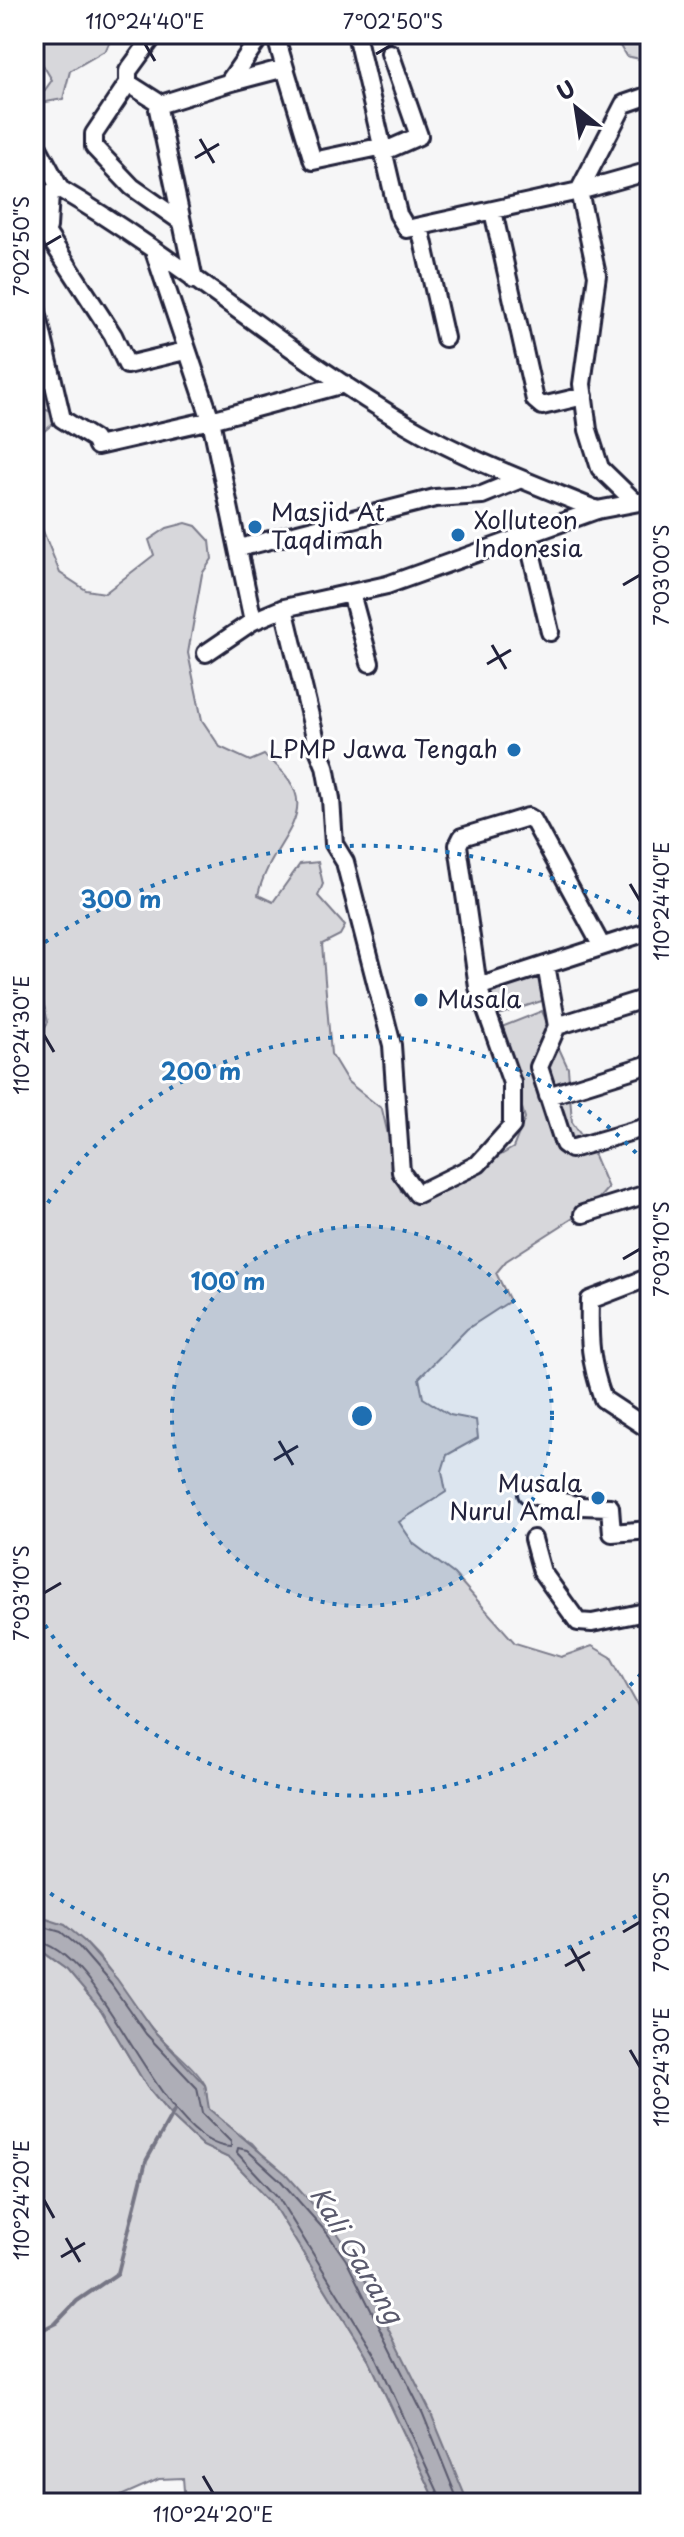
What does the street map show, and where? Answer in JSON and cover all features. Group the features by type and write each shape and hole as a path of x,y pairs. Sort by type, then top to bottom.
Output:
{"street":[{"path":"155,34 128,71 128,83 94,134 94,147 132,187 182,222"},
{"path":"228,83 262,34"},
{"path":"275,34 313,161 385,148 419,136 390,53"},
{"path":"356,34 385,148 399,219 407,229 579,191 650,171"},
{"path":"194,280 158,109 161,104 285,68"},
{"path":"128,83 161,104"},
{"path":"642,501 597,464 584,396 597,275 579,191 624,104 650,95"},
{"path":"34,140 60,189 344,384 409,425 521,479 597,510"},
{"path":"60,189 50,193 40,238 113,335 127,365 185,351"},
{"path":"493,211 535,400 542,406 584,396"},
{"path":"420,227 445,338"},
{"path":"154,251 185,351 211,420 253,621"},
{"path":"34,299 62,419 94,439 97,446 211,420 344,384"},
{"path":"239,548 435,498 482,495 521,479"},
{"path":"206,653 253,621 284,608 387,585 597,510 642,501"},
{"path":"527,535 550,632"},
{"path":"351,593 370,663"},
{"path":"284,608 318,749 325,766 334,844 345,862 392,1045 401,1172 417,1194 478,1164 511,1129 512,1083 478,987 458,845 467,835 528,817 533,820 601,945"},
{"path":"478,987 650,931"},
{"path":"546,965 557,1026 539,1067 559,1136 571,1149 650,1126"},
{"path":"557,1026 650,997"},
{"path":"548,1096 650,1064"},
{"path":"583,1214 650,1193"},
{"path":"650,1277 590,1300 588,1344 590,1361 599,1377 603,1399 650,1430"},
{"path":"527,1494 582,1506 610,1507 612,1533 650,1530"},
{"path":"533,1539 542,1572 578,1622 592,1623 650,1611"}],"shaded area":[{"path":"34,34 113,34 106,50 70,71 63,99 35,104 52,80 34,50"},
{"path":"597,34 650,34 650,61 626,56 620,46"},
{"path":"34,404 55,414 53,424 43,432 36,473 39,521 60,573 86,590 105,593 154,555 149,540 167,528 186,523 196,526 210,541 212,559 202,574 188,653 202,720 220,747 250,761 264,755 285,774 295,792 297,808 293,823 265,874 258,895 273,902 300,864 318,862 323,884 318,896 345,926 340,935 322,944 331,1054 348,1082 382,1109 401,1191 416,1192 445,1185 513,1148 525,1118 499,1028 542,1011 568,1068 572,1122 593,1153 608,1188 592,1206 506,1261 496,1273 510,1301 467,1329 419,1378 423,1398 450,1415 476,1420 478,1438 447,1455 442,1471 446,1492 399,1522 414,1544 454,1574 515,1643 561,1657 592,1646 611,1657 650,1728 650,2503 468,2503 353,2256 252,2143 228,2129 212,2114 201,2078 154,2031 92,1949 77,1936 34,1915 34,1138 39,1100 34,1044 48,1022 34,964"},
{"path":"543,970 551,998 498,1015 489,988"},
{"path":"34,1947 67,1970 101,2010 147,2087 173,2118 203,2146 231,2159 271,2201 369,2360 437,2503 185,2503 183,2478 159,2479 105,2503 34,2503"}],"water":[{"path":"34,1915 65,1925 84,1941 117,1979 152,2029 205,2085 209,2109 286,2174 334,2228 353,2256 430,2411 468,2503 437,2503 369,2360 271,2201 231,2159 203,2146 173,2118 147,2087 101,2010 67,1970 34,1946"}],"waterway":[{"path":"34,2334 56,2323 77,2301 118,2273 146,2161 174,2111"}],"place":[{"name":"Masjid At Taqdimah","path":"255,527"},
{"name":"Xolluteon Indonesia","path":"458,535"},
{"name":"LPMP Jawa Tengah","path":"514,750"},
{"name":"Musala","path":"421,1000"},
{"name":"Musala Nurul Amal","path":"598,1498"}],"water label":[{"name":"Kali Garang","path":"356,2255"}]}
